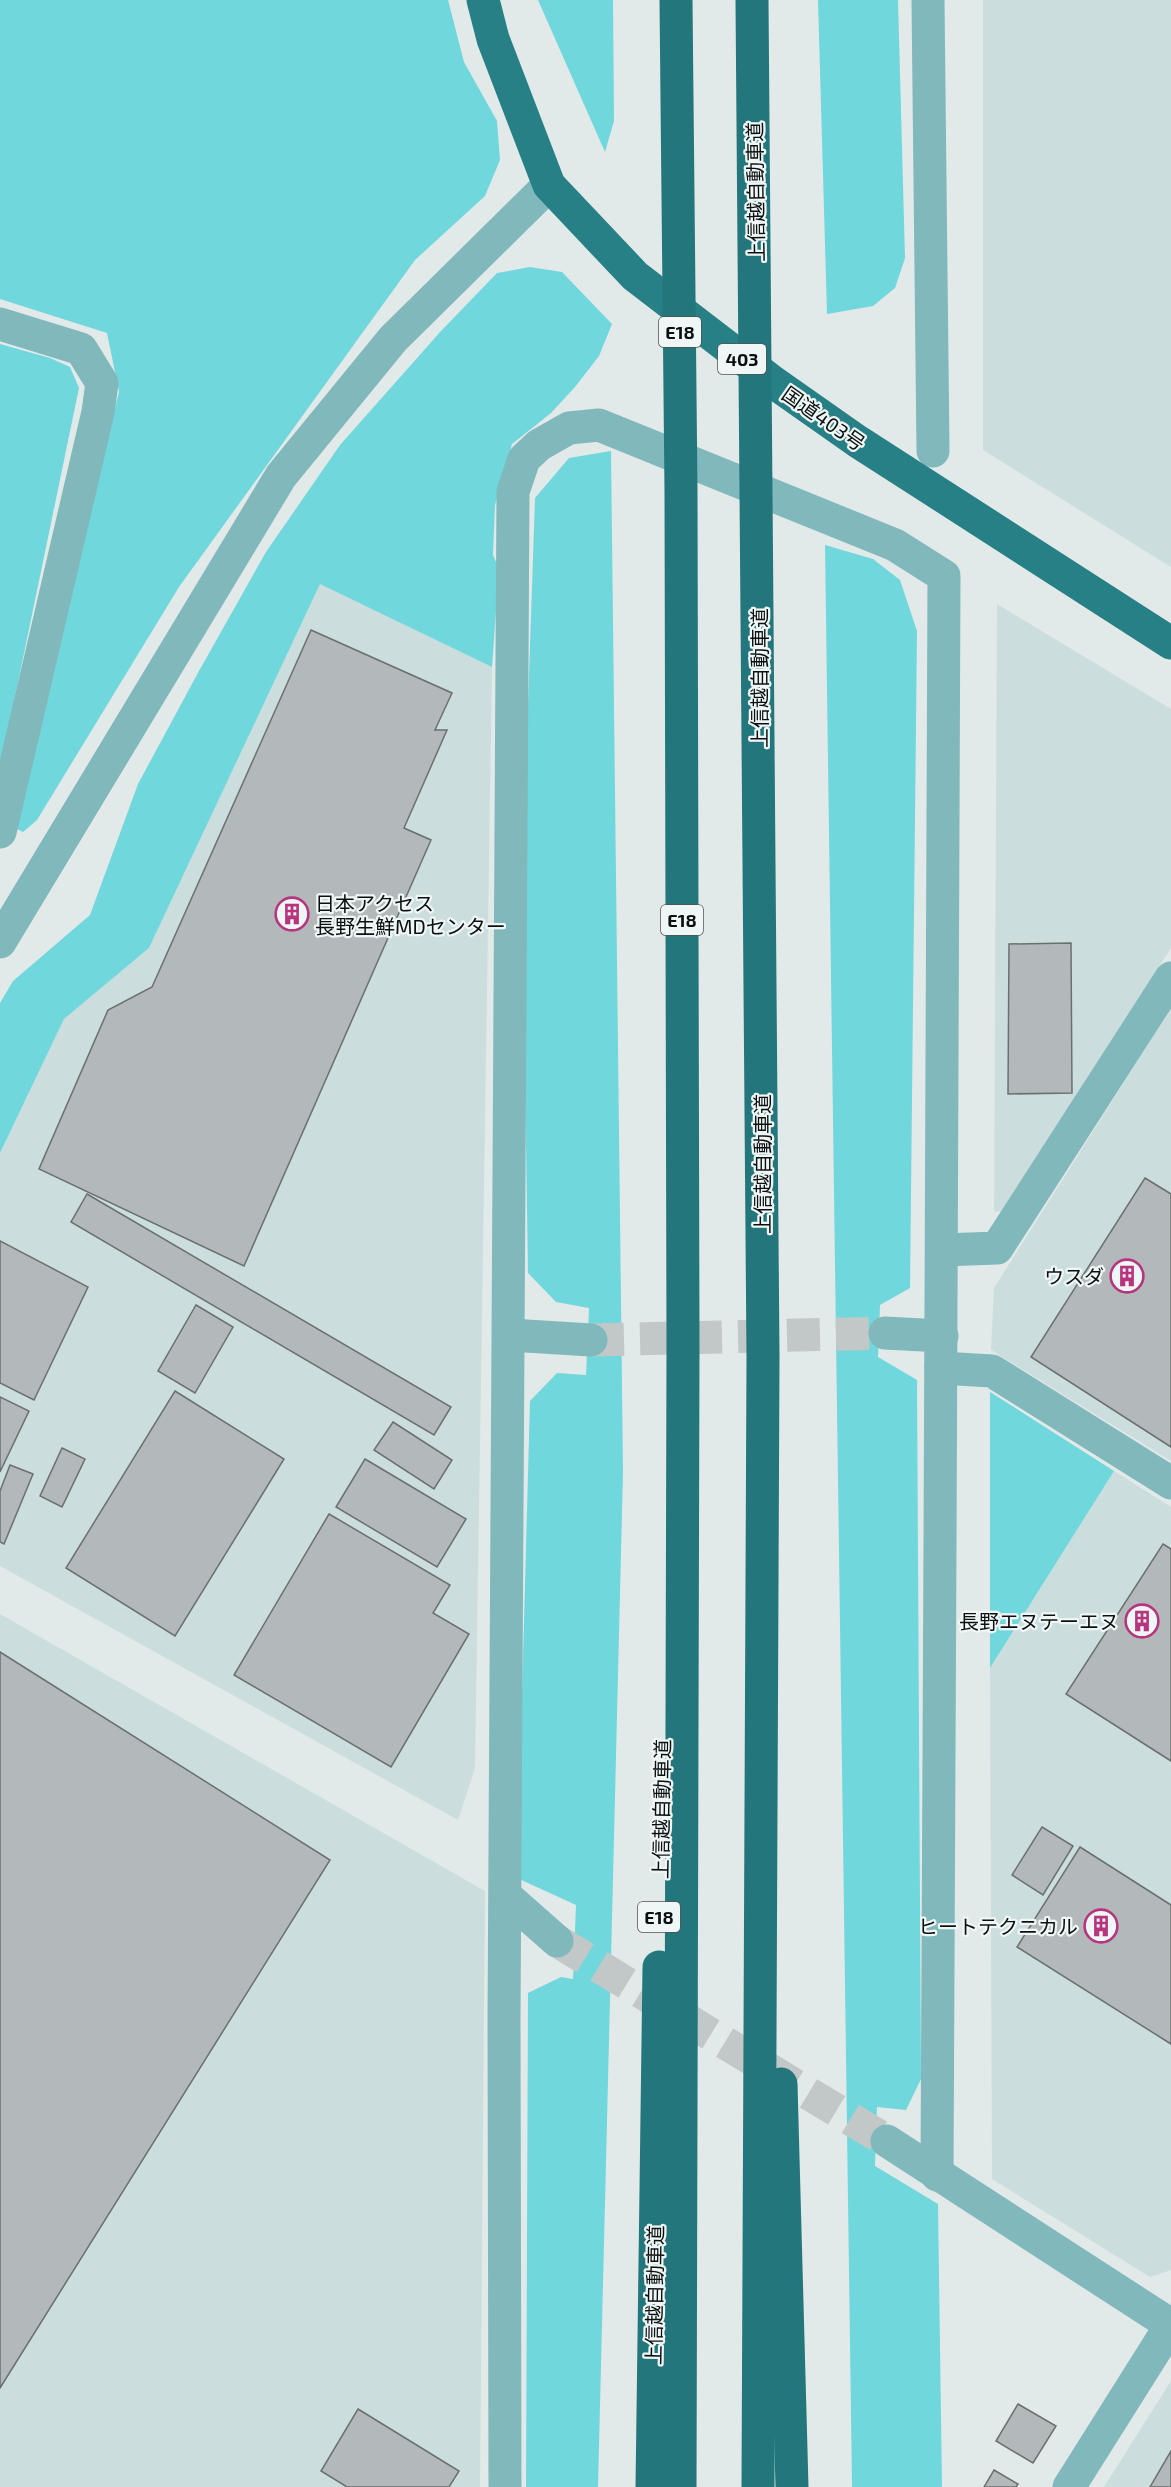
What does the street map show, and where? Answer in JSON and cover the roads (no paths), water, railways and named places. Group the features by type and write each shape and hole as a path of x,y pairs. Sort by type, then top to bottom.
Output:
{"highway":[{"name":"国道403号","path":"483,0 493,39 549,185 635,276 773,382 857,441 1171,643"},
{"name":"上信越自動車道","path":"676,0 681,492 683,1348 680,2487"},
{"name":"上信越自動車道","path":"752,0 763,1357 758,2487"},
{"name":"上信越自動車道","path":"652,2487 661,1744 683,1348"},
{"name":"上信越自動車道","path":"763,1357 792,2487"}],"street":[{"path":"928,0 933,451"},
{"path":"0,942 281,476 393,339 549,185"},
{"path":"0,324 81,349 102,383 98,412 0,832"},
{"path":"505,2487 513,492 524,459 539,445 569,428 599,425 895,545 944,576 943,1250 937,2175"},
{"path":"943,1250 997,1248 1171,978"},
{"path":"885,1333 942,1336"},
{"path":"510,1335 591,1340"},
{"path":"941,1368 992,1371 1171,1483"},
{"path":"506,1896 557,1941"},
{"path":"887,2141 1171,2325 1069,2487"}],"tunnel":[{"path":"591,1340 885,1333"},
{"path":"557,1941 887,2141"}],"place":[{"name":"日本アクセス 長野生鮮MDセンター","path":"292,914"},
{"name":"ウスダ","path":"1127,1276"},
{"name":"長野エヌテーエヌ","path":"1142,1621"},
{"name":"ヒートテクニカル","path":"1101,1926"}]}
